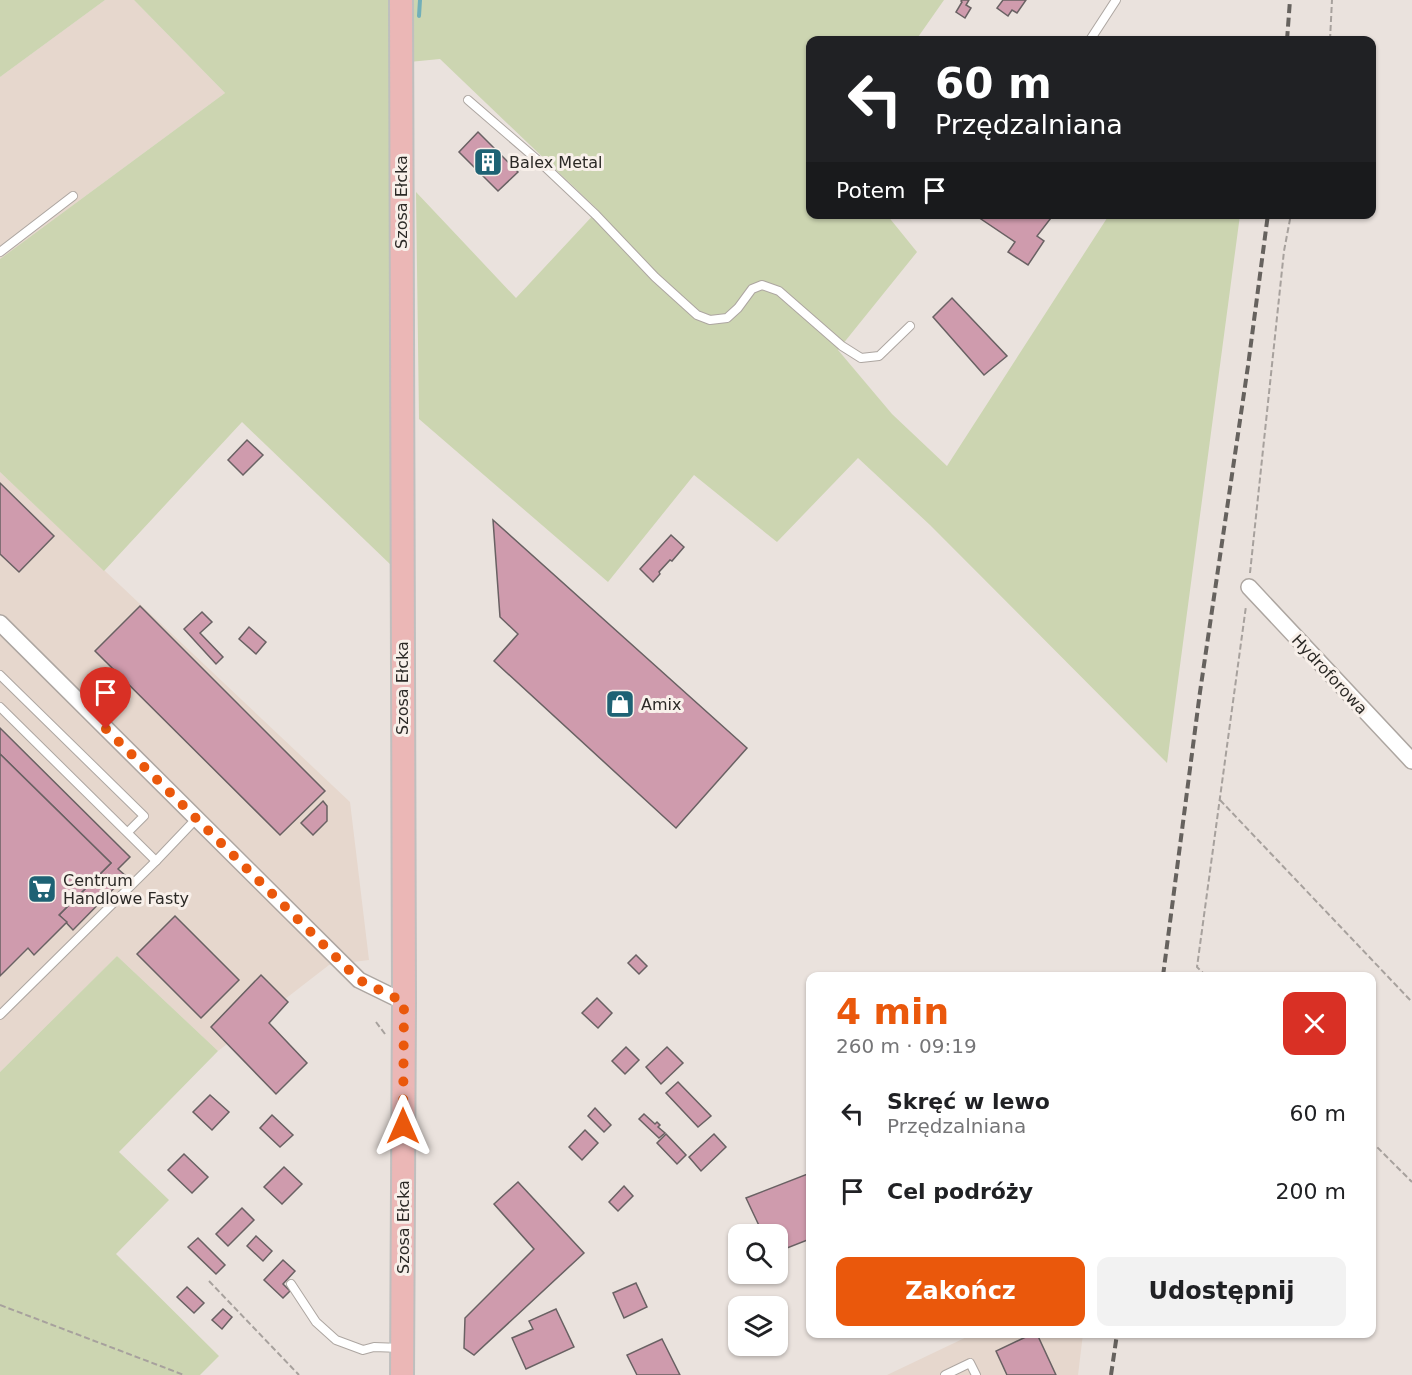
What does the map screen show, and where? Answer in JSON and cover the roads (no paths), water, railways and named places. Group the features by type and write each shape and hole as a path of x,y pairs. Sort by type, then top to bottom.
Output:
{"main road":[{"name":"Szosa Ełcka","path":"400,0 404,1002 402,1375"}],"street":[{"name":"Hydroforowa","path":"1249,587 1412,761"},
{"path":"0,623 359,980 404,1002"}],"lane":[{"path":"1093,36 1116,0"},
{"path":"468,100 541,163 596,215 655,277 697,315 710,320 727,318 738,308 752,289 762,285 779,291 842,346 861,358 879,356 910,326"},
{"path":"0,252 73,196"},
{"path":"0,675 144,816 128,832"},
{"path":"0,707 156,861"},
{"path":"0,1015 196,819"},
{"path":"291,1284 316,1322 336,1340 363,1350 374,1347 402,1348"},
{"path":"945,1375 970,1363 976,1375"}],"waterway":[{"path":"419,16 420,0"}],"railway":[{"path":"1287,36 1290,0"},
{"path":"1164,972 1200,692 1267,219"},
{"path":"1111,1375 1116,1338"}],"place":[{"name":"Balex Metal","path":"488,162"},
{"name":"Amix","path":"620,704"},
{"name":"Centrum Handlowe Fasty","path":"42,889"}]}
